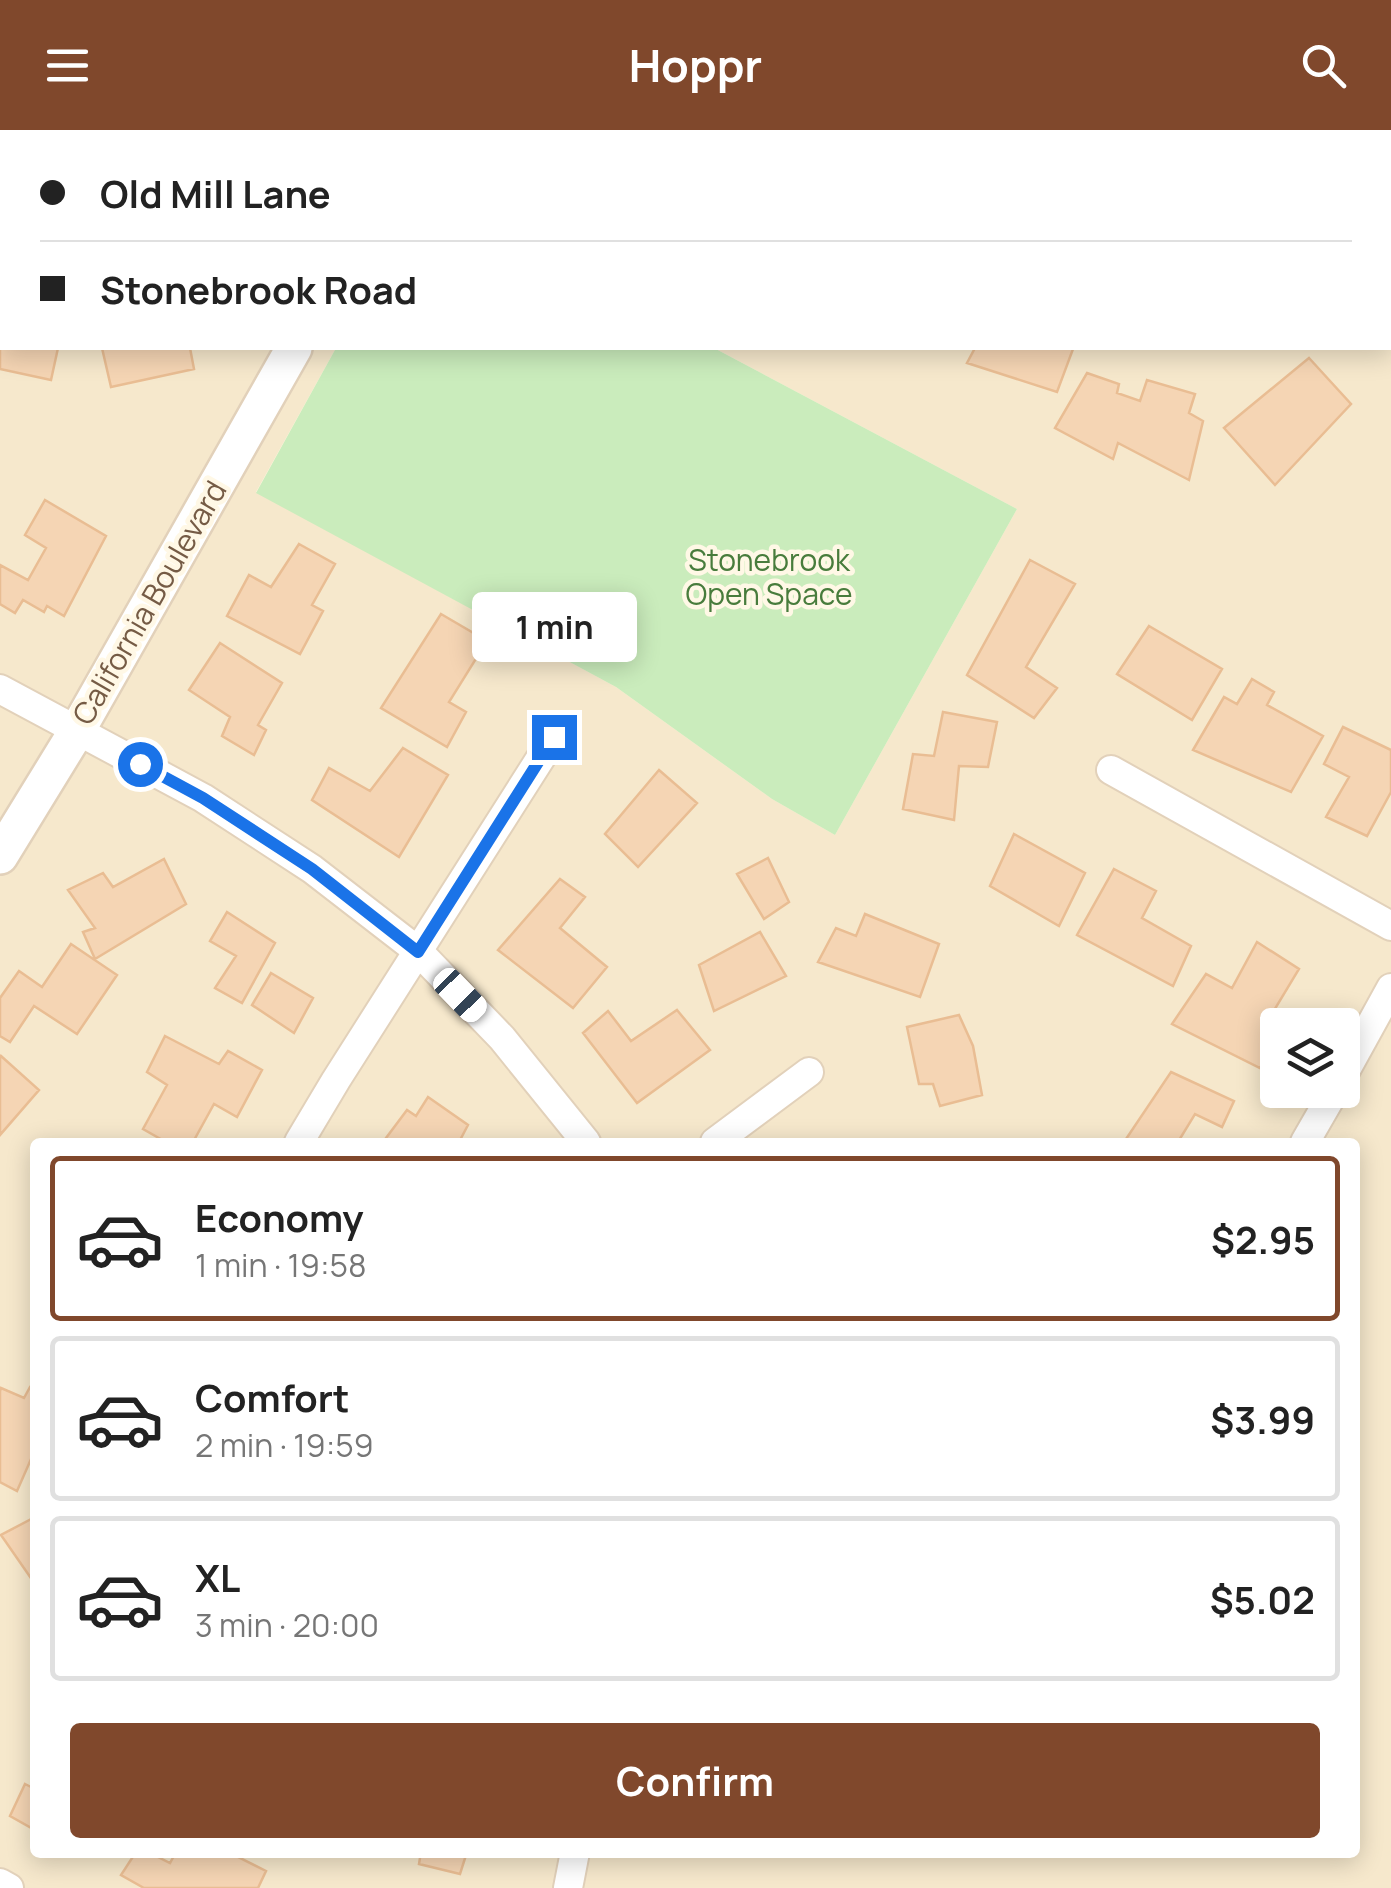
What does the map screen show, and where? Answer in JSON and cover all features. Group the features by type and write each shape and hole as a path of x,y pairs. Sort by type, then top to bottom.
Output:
{"street":[{"name":"California Boulevard","path":"0,856 78,730 293,350"},
{"path":"0,688 203,798 296,859 418,952 502,1038 583,1138"},
{"path":"302,1138 554,737"},
{"path":"1111,770 1391,926"},
{"path":"1360,1044 1391,988"},
{"path":"720,1138 809,1072"},
{"path":"1307,1138 1325,1108"},
{"path":"568,1888 573,1858"},
{"path":"0,1883 10,1888"}],"shaded area":[{"path":"0,350 335,350 256,492 616,687 772,799 835,835 1017,509 718,350 1391,350 1391,1888 0,1888"}],"green space":[{"name":"Stonebrook Open Space","path":"335,350 718,350 1017,509 835,835 772,799 616,687 256,493"}],"building":[{"path":"0,350 58,350 51,380 0,369"},
{"path":"102,350 190,350 194,369 111,387"},
{"path":"974,350 1073,350 1057,392 967,363"},
{"path":"1309,358 1351,404 1275,485 1224,428"},
{"path":"1087,373 1119,384 1117,393 1140,401 1147,380 1195,394 1189,413 1203,421 1189,480 1118,443 1113,459 1055,428"},
{"path":"45,500 106,536 64,616 47,606 44,612 23,600 15,613 0,604 0,565 28,580 46,548 25,535"},
{"path":"299,544 335,564 312,605 323,611 300,654 227,616 249,575 271,587"},
{"path":"1030,560 1075,584 1026,667 1057,688 1034,718 967,675"},
{"path":"441,614 487,641 449,702 466,712 447,747 381,708"},
{"path":"1149,626 1222,669 1192,720 1117,674"},
{"path":"220,643 282,683 258,725 266,730 254,755 222,736 230,717 189,690"},
{"path":"1252,679 1274,692 1267,705 1323,736 1291,792 1193,750 1224,697 1237,704"},
{"path":"943,712 997,722 988,767 959,766 954,820 903,809 913,754 934,756"},
{"path":"1343,727 1391,750 1391,792 1367,836 1326,817 1349,777 1324,764"},
{"path":"403,748 448,775 399,857 312,800 329,768 370,791"},
{"path":"659,770 697,803 638,867 605,834"},
{"path":"1014,834 1085,873 1059,926 990,886"},
{"path":"768,858 789,902 764,919 737,874"},
{"path":"164,859 186,904 95,959 83,932 95,928 68,890 103,873 113,887"},
{"path":"1114,869 1156,891 1142,918 1191,946 1173,986 1077,935"},
{"path":"560,879 585,897 560,928 607,967 573,1008 498,950"},
{"path":"227,912 275,943 242,1003 215,988 236,956 210,941"},
{"path":"865,914 939,944 920,997 818,962 836,928 856,936"},
{"path":"760,932 786,976 714,1011 699,965"},
{"path":"1257,942 1299,969 1275,1008 1260,1008 1260,1068 1172,1024 1206,974 1232,988"},
{"path":"71,944 117,975 77,1034 34,1006 10,1042 0,1036 0,998 19,971 42,987"},
{"path":"271,973 313,998 294,1033 252,1005"},
{"path":"677,1010 710,1050 637,1103 583,1033 608,1011 631,1041"},
{"path":"959,1015 973,1046 982,1095 940,1106 933,1084 919,1084 907,1027"},
{"path":"165,1036 219,1064 228,1051 262,1070 237,1117 214,1104 195,1138 159,1138 143,1129 167,1085 147,1072"},
{"path":"0,1058 39,1090 0,1135"},
{"path":"1171,1072 1234,1101 1222,1127 1195,1114 1180,1138 1127,1138"},
{"path":"428,1097 468,1125 461,1138 386,1138 407,1110 416,1116"},
{"path":"30,1387 30,1461 17,1491 0,1482 1,1388 24,1398"},
{"path":"30,1520 30,1577 1,1535"},
{"path":"25,1784 30,1786 30,1827 10,1816"},
{"path":"132,1858 160,1858 170,1863 173,1858 240,1858 266,1871 258,1888 144,1888 121,1875"},
{"path":"420,1858 465,1858 460,1874 419,1864"}],"route":[{"path":"140,764 203,798 312,869 418,952 554,737"}]}
